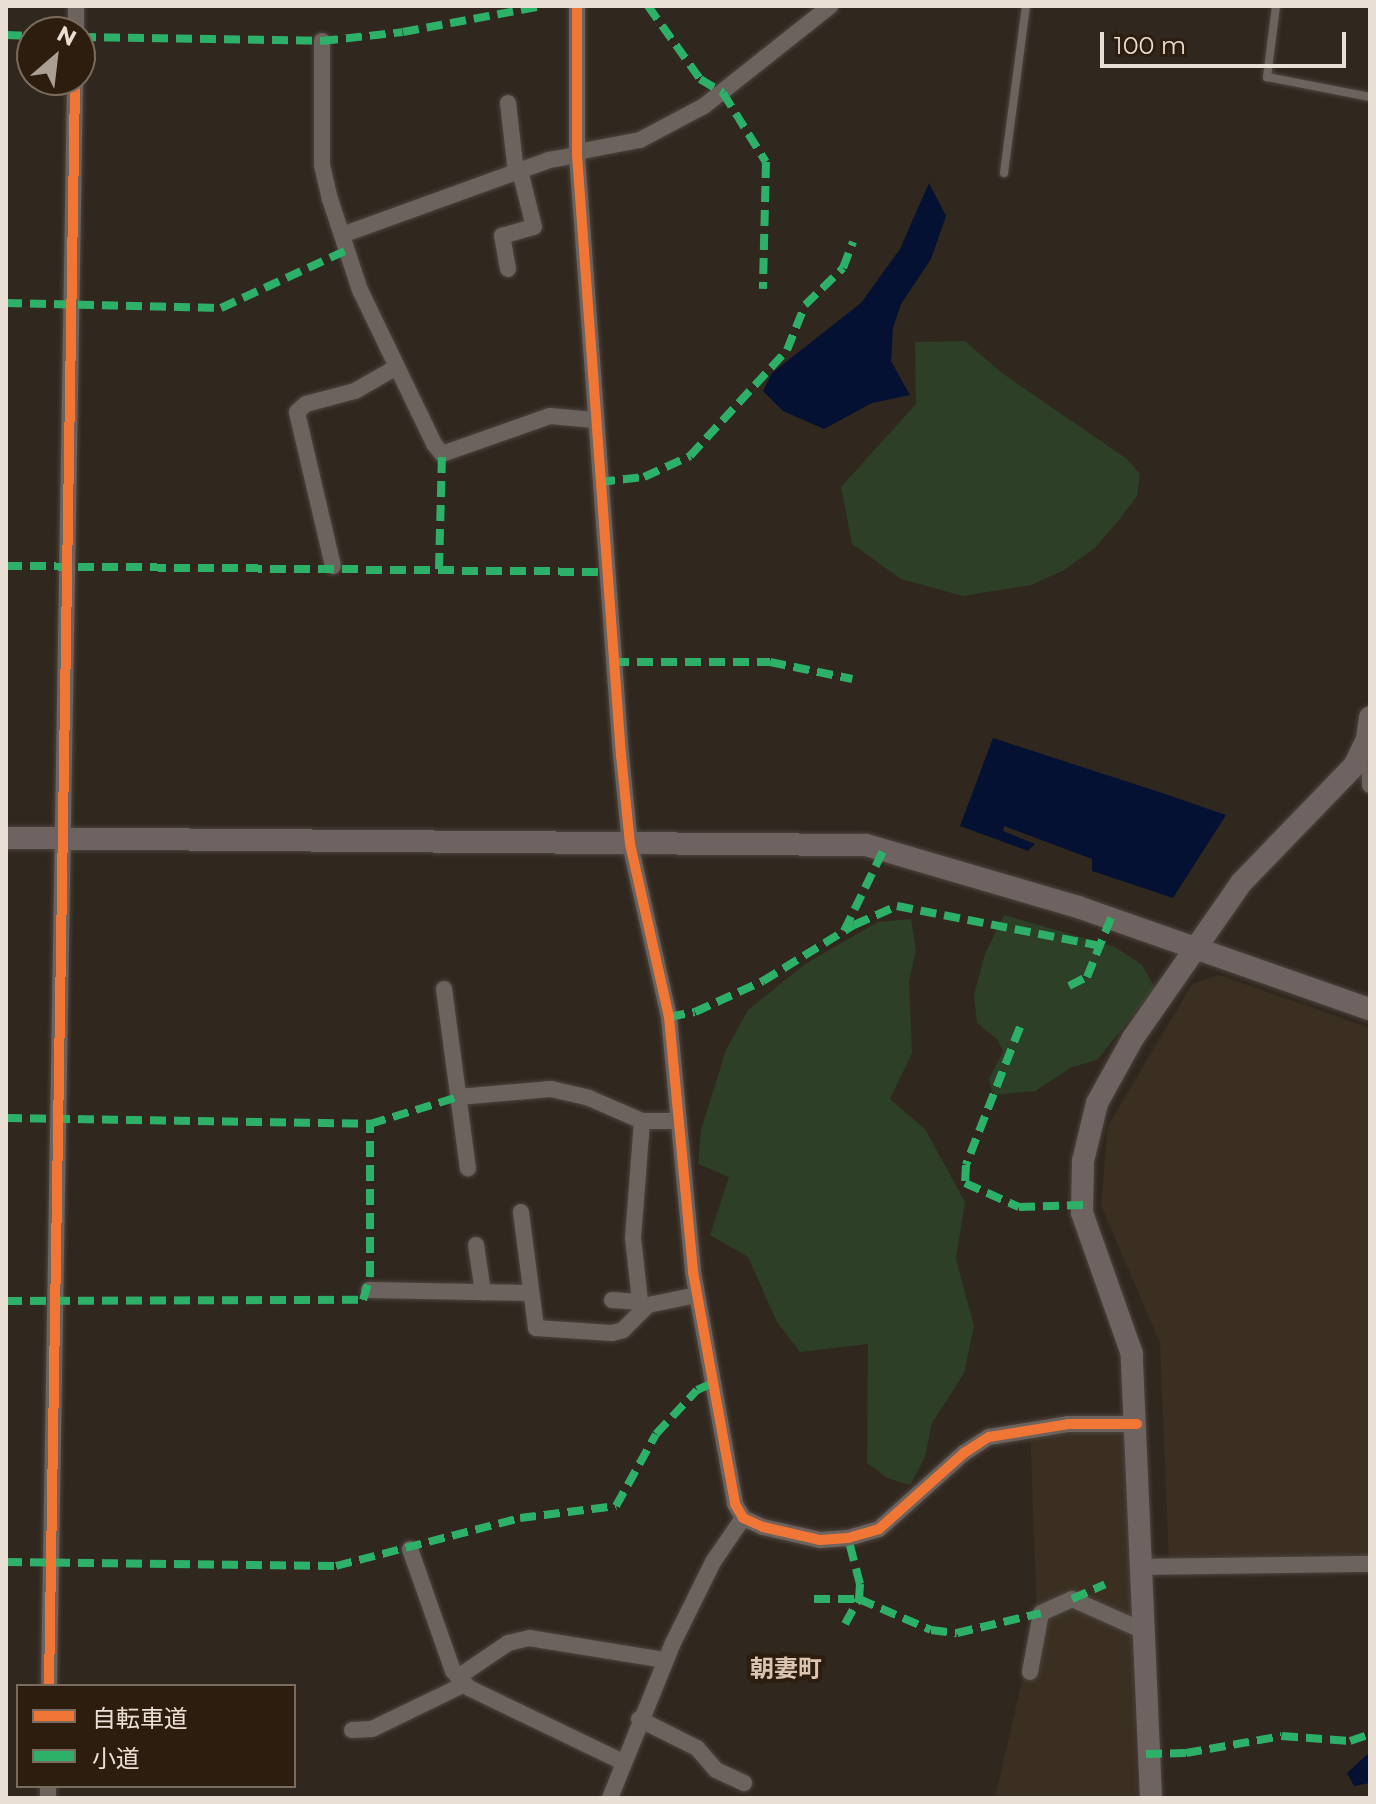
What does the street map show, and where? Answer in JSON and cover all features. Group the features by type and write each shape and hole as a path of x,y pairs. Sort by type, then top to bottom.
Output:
{"street":[{"path":"577,6 577,154 594,420 630,844 669,1017 697,1295 735,1504 743,1518 800,1536 848,1538 879,1529 989,1437 1068,1424 1137,1424"},
{"path":"342,235 518,171 640,140 741,82 830,6"},
{"path":"322,41 322,165 342,235 395,368 442,454 550,416 594,420"},
{"path":"49,1684 75,96"},
{"path":"508,103 518,171 534,227 502,236 508,269"},
{"path":"333,566 297,412 306,404 355,391 395,368"},
{"path":"1370,717 1367,760 1370,785"},
{"path":"1151,1798 1132,1354 1082,1213 1083,1161 1097,1103 1133,1038 1241,883 1367,760"},
{"path":"6,838 866,845 1198,947 1370,1009"},
{"path":"444,989 468,1168"},
{"path":"458,1097 551,1089 589,1098 642,1121 679,1121"},
{"path":"521,1212 536,1328 546,1332 623,1330 640,1306 633,1238 642,1121"},
{"path":"476,1245 483,1292"},
{"path":"369,1290 531,1293"},
{"path":"612,1300 640,1306 697,1295"},
{"path":"610,1798 621,1761 665,1660 713,1562 743,1518"},
{"path":"410,1549 428,1610 462,1681 621,1761"},
{"path":"1143,1567 1370,1564"},
{"path":"1030,1672 1041,1613 1072,1599 1144,1631"},
{"path":"352,1730 372,1729 462,1681 508,1643 529,1638 665,1660"},
{"path":"639,1719 697,1748 716,1770 744,1783"}],"lane":[{"path":"1004,173 1026,6"},
{"path":"1276,6 1267,77 1370,97"}],"shaded area":[{"path":"1219,975 1370,1028 1370,1557 1169,1563 1160,1343 1101,1205 1108,1126 1192,984"},
{"path":"1030,1428 1127,1433 1137,1798 995,1798 1037,1616"}],"green space":[{"path":"965,341 1002,373 1127,459 1140,474 1137,496 1119,520 1095,548 1064,570 1031,585 963,596 901,579 852,544 841,487 916,404 915,342"},
{"path":"1004,915 1115,947 1142,965 1155,988 1097,1060 1072,1067 1035,1091 993,1095 989,1079 1003,1052 998,1040 977,1023 974,995 985,954"},
{"path":"911,919 916,950 909,981 912,1053 890,1099 925,1129 965,1202 956,1259 974,1326 964,1373 932,1423 925,1457 910,1485 887,1478 867,1463 868,1344 800,1352 777,1322 748,1257 710,1235 729,1177 698,1164 701,1130 726,1050 748,1010 805,964 878,922"}],"water":[{"path":"929,183 946,216 931,259 901,304 893,328 891,361 910,395 872,403 824,429 783,411 763,391 772,373 861,303 900,249"},
{"path":"993,738 1226,815 1173,898 1092,871 1092,859 1004,826 1003,831 1035,844 1028,851 960,826"},
{"path":"1370,1752 1370,1783 1354,1786 1347,1773"}],"marked path":[{"path":"96,37 322,41 403,32 542,6"},
{"path":"648,6 700,79 723,93 766,162 763,289"},
{"path":"6,35 16,35"},
{"path":"599,482 644,477 690,456 787,350 805,305 843,268 853,242"},
{"path":"6,303 221,308 347,250"},
{"path":"439,569 442,454"},
{"path":"6,566 606,572"},
{"path":"613,662 770,662 852,679"},
{"path":"844,931 884,849"},
{"path":"669,1017 695,1012 763,981 854,925 897,906 1100,946"},
{"path":"1069,986 1087,977 1111,918"},
{"path":"1020,1027 966,1165 965,1183 1019,1207 1083,1205"},
{"path":"6,1118 370,1124 458,1097"},
{"path":"6,1301 363,1300 370,1277 370,1124"},
{"path":"6,1562 336,1566 520,1518 616,1506 656,1434 697,1390 713,1383"},
{"path":"845,1624 859,1599 860,1584 848,1538"},
{"path":"1072,1599 1105,1584"},
{"path":"814,1599 859,1599 931,1630 957,1633 1041,1613"},
{"path":"1146,1754 1186,1753 1282,1736 1350,1741 1370,1734"}],"cycle path":[{"path":"577,6 577,155 630,844 669,1017 693,1272 735,1504 743,1518 763,1527 820,1540 848,1538 879,1529 964,1453 989,1437 1068,1424 1137,1424"},
{"path":"49,1684 75,96"}],"district":[{"name":"朝妻町","path":"786,1669"}]}
